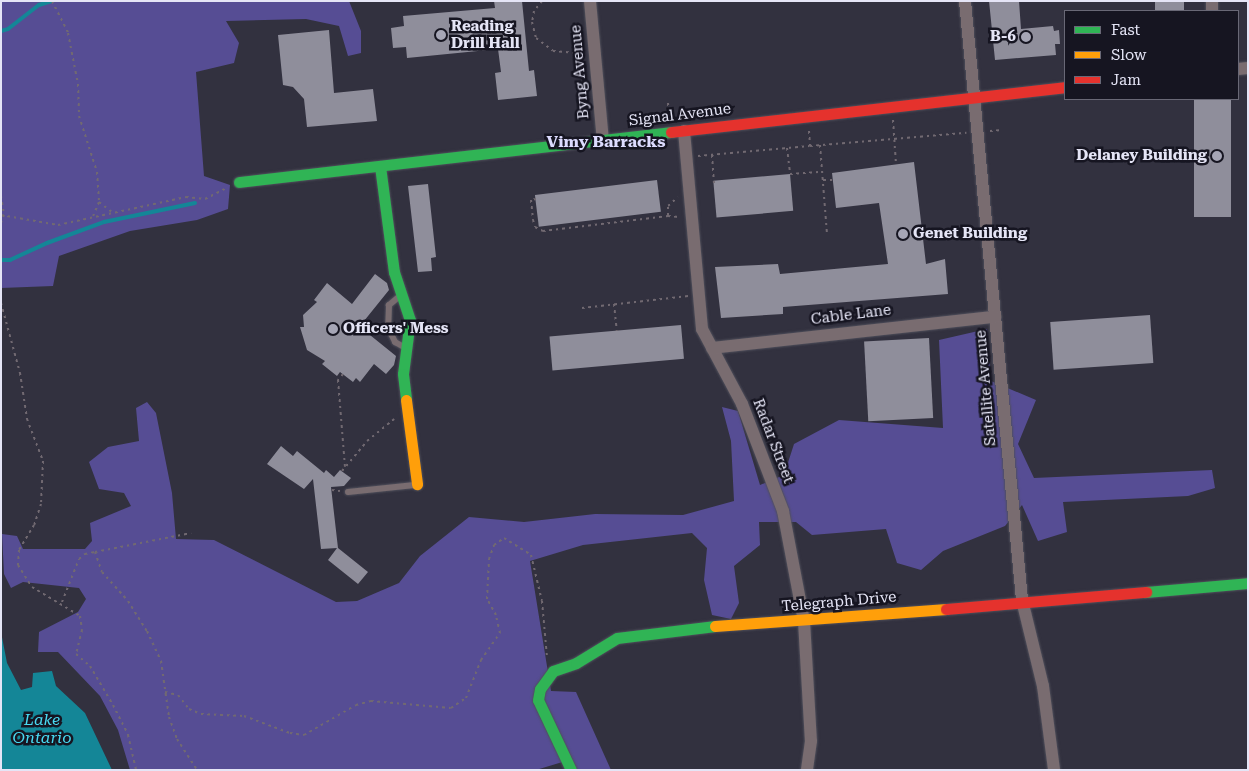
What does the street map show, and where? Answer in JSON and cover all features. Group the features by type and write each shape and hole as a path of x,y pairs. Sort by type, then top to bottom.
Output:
{"street":[{"name":"Byng Avenue","path":"590,1 603,140"},
{"name":"Satellite Avenue","path":"965,1 1022,600 1043,686 1054,770"},
{"name":"Signal Avenue","path":"239,182 670,132 684,137 807,117 1064,88"},
{"name":"Radar Street","path":"684,137 702,330 742,404 783,511 804,621 811,741 808,770"},
{"path":"380,166 394,272 410,320 408,348 403,374 416,484"},
{"name":"Cable Lane","path":"712,348 995,317"},
{"name":"Telegraph Drive","path":"553,670 576,663 607,642 629,635 744,623 804,621 1022,600 1248,583"},
{"path":"553,670 540,689 538,700 571,770"}],"lane":[{"path":"402,294 389,305 388,328 394,342 408,348"},
{"path":"348,492 416,484"}],"path":[{"path":"52,3 68,32 78,84 79,116 97,172 99,202 93,216"},
{"path":"668,103 670,132"},
{"path":"892,107 896,164"},
{"path":"807,117 810,146"},
{"path":"684,137 694,143 695,156 895,137 1002,130"},
{"path":"820,145 827,233"},
{"path":"787,148 790,174 822,172"},
{"path":"712,155 714,184"},
{"path":"823,180 832,180"},
{"path":"2,215 58,225 112,212 130,211 186,197 206,199 239,182"},
{"path":"668,216 668,206 682,193 682,201"},
{"path":"1,196 1,223"},
{"path":"536,199 530,200 533,220 536,227 543,230 668,216 671,219 684,217"},
{"path":"99,202 112,212"},
{"path":"582,308 692,295"},
{"path":"1,303 20,373 27,419 43,461 41,504 34,525 19,550 18,565 32,588 62,603 80,616 82,630 76,654 90,666 113,705 128,735 136,770"},
{"path":"614,304 617,331"},
{"path":"343,374 338,380 345,467"},
{"path":"342,471 367,441 407,408"},
{"path":"62,603 79,559 86,554 191,533"},
{"path":"165,692 178,695 189,709 200,714 244,716 290,733 304,734 356,705 372,701 452,708 466,698 481,660 500,633 496,615 487,600 489,559 494,545 504,538 531,555 542,601 545,650 553,670"},
{"path":"95,552 102,572 128,600 147,631 161,661 169,717 177,739 197,770"}],"shaded area":[{"path":"1,1 349,1 361,31 361,53 348,56 339,26 306,19 226,21 239,43 234,63 196,72 204,176 230,185 228,209 197,220 130,231 59,256 53,286 1,288"},
{"path":"987,329 991,381 1036,400 1018,444 1034,478 1212,470 1215,488 1188,496 1063,502 1067,532 1038,541 1022,505 1005,526 943,551 921,570 897,563 886,529 812,535 796,522 759,522 760,545 734,566 739,603 731,619 712,615 704,580 707,548 692,533 583,545 530,561 551,691 576,692 611,770 576,770 569,760 536,770 130,770 118,730 100,696 58,652 38,652 39,632 78,612 86,599 79,588 23,582 11,588 4,574 2,534 17,536 23,549 85,549 92,541 90,523 131,506 124,493 99,489 89,462 108,447 139,441 136,408 147,402 156,413 172,493 176,539 214,540 336,602 357,601 399,583 420,556 469,517 524,522 595,514 683,515 734,501 731,441 722,407 738,411 760,485 784,475 794,444 839,420 943,428 939,340"}],"water":[{"name":"Lake Ontario","path":"1,632 7,663 21,690 32,687 33,673 52,671 56,686 85,713 112,770 1,770"}],"building":[{"path":"494,1 522,1 529,71 534,70 537,96 498,100 495,73 501,72 498,49 407,58 406,47 393,48 391,28 404,26 403,16 495,8"},
{"name":"B-6","path":"989,1 1019,1 1021,29 1053,26 1054,31 1059,30 1060,44 1055,44 1056,55 995,60"},
{"path":"1155,1 1184,1 1184,10 1155,10"},
{"path":"329,30 334,93 373,89 377,121 307,127 304,99 293,87 283,85 278,35"},
{"name":"Delaney Building","path":"1194,100 1231,100 1231,217 1194,217"},
{"name":"Genet Building","path":"914,162 926,264 945,259 948,294 783,307 783,314 721,318 715,267 778,264 780,274 888,264 879,203 836,208 832,173"},
{"path":"790,174 793,211 717,218 713,181"},
{"path":"657,180 661,212 539,227 535,195"},
{"path":"428,184 436,257 431,258 432,271 418,272 408,186"},
{"name":"Officers' Mess","path":"375,274 387,283 389,290 364,321 365,331 396,356 394,365 386,374 374,364 360,382 356,378 353,382 340,372 337,376 322,364 325,361 307,350 300,327 304,327 303,315 317,302 314,300 327,283 352,304"},
{"path":"1150,315 1153,363 1054,370 1050,322"},
{"path":"681,325 684,359 552,370 550,337"},
{"path":"929,338 933,418 868,421 864,341"},
{"path":"281,446 293,456 297,451 324,473 326,470 334,477 340,470 351,478 344,486 331,487 338,548 368,572 358,584 328,560 337,548 321,549 313,479 304,489 267,464"}],"waterway":[{"path":"1,31 8,29 39,5 52,1"},
{"path":"1,260 10,260 47,243 104,222 195,203"}],"traffic: fast":[{"path":"239,182 671,132"},
{"path":"380,166 394,272 410,320 403,374 406,400"},
{"path":"1146,592 1248,583"},
{"path":"571,770 538,700 540,689 553,671 576,663 617,638 715,626"}],"traffic: slow":[{"path":"406,400 417,484"},
{"path":"715,626 946,609"}],"traffic: jam":[{"path":"671,132 1064,87"},
{"path":"946,609 1146,592"}],"place":[{"name":"Reading Drill Hall","path":"441,35"},
{"name":"B-6","path":"1026,37"},
{"name":"Delaney Building","path":"1217,156"},
{"name":"Genet Building","path":"903,234"},
{"name":"Officers' Mess","path":"333,329"}],"district":[{"name":"Vimy Barracks","path":"606,142"}]}
